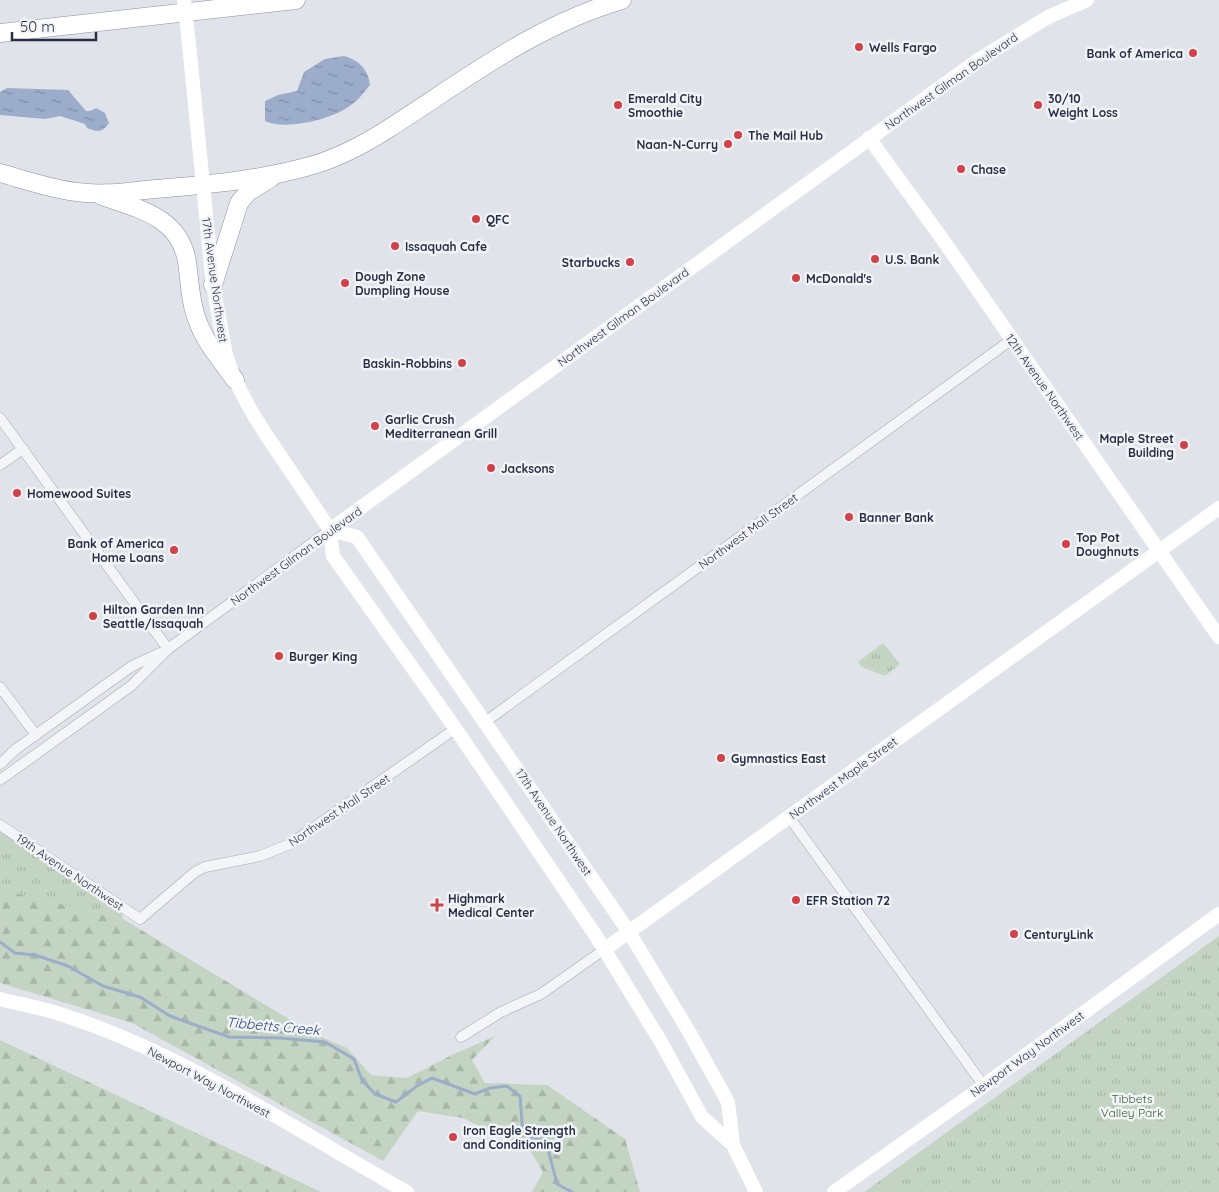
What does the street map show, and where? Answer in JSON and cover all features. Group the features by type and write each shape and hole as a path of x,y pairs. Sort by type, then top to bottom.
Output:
{"highway":[{"path":"0,32 296,0"},
{"path":"0,173 46,186 97,194 203,184 278,174 308,167 358,146 388,129 502,54 580,15 622,0"},
{"path":"213,285 239,203 248,192 278,174"},
{"path":"97,194 155,216 167,224 176,234 184,250 192,301 198,322 206,341 235,380"}],"street":[{"name":"17th Avenue Northwest","path":"184,0 213,285 226,354 235,380 265,433 330,530 333,556 455,729 605,949 702,1117 733,1145"},
{"name":"Northwest Gilman Boulevard","path":"0,780 131,686 168,649 869,138 999,46 1048,17 1086,0"},
{"name":"12th Avenue Northwest","path":"869,138 1219,637"},
{"name":"Northwest Mall Street","path":"485,722 1011,340"},
{"path":"0,418 168,649"},
{"path":"0,465 23,449"},
{"name":"Northwest Maple Street","path":"461,1037 501,1012 541,994 1219,508"},
{"name":"17th Avenue Northwest","path":"330,530 358,537 629,932 688,1030 728,1102 733,1145 756,1192"},
{"name":"Northwest Gilman Boulevard","path":"0,764 16,750 132,666 168,649"},
{"path":"0,686 36,736"},
{"name":"Northwest Mall Street","path":"140,919 195,872 215,864 260,856 290,844 455,729"},
{"path":"789,817 984,1086"},
{"name":"19th Avenue Northwest","path":"0,825 140,919"},
{"name":"Newport Way Northwest","path":"834,1192 984,1086 1219,914"},
{"name":"Newport Way Northwest","path":"0,999 64,1015 137,1043 224,1088 406,1192"}],"green space":[{"path":"883,643 900,664 885,676 862,667 858,662"},
{"path":"0,825 120,905 123,919 0,889"},
{"path":"0,889 123,919 312,1033 347,1048 371,1075 407,1078 495,1036 472,1060 485,1083 547,1085 625,1139 640,1192 532,1192 543,1172 531,1152 463,1118 418,1111 383,1161 132,1023 0,983"},
{"name":"Tibbets Valley Park","path":"1219,936 1219,1192 864,1192"},
{"path":"0,1040 321,1192 0,1192"}],"water":[{"path":"344,56 362,66 369,79 370,85 354,103 333,115 309,122 284,125 265,121 265,101 278,95 297,91 304,72 325,59"},
{"path":"7,88 68,90 86,111 96,108 105,113 109,123 104,129 97,131 87,128 85,124 60,116 45,119 0,115 0,92"}],"waterway":[{"name":"Tibbetts Creek","path":"0,942 15,953 35,955 68,966 103,986 140,997 170,1016 229,1037 280,1038 325,1042 354,1059 362,1080 375,1094 396,1102 417,1086 432,1078 475,1094 490,1088 507,1086 520,1096 523,1135 546,1141 557,1184 572,1192"}],"place":[{"name":"Wells Fargo","path":"859,47"},
{"name":"Bank of America","path":"1193,53"},
{"name":"Emerald City Smoothie","path":"618,105"},
{"name":"30/10 Weight Loss","path":"1038,105"},
{"name":"The Mail Hub","path":"738,135"},
{"name":"Naan-N-Curry","path":"728,144"},
{"name":"Chase","path":"961,169"},
{"name":"QFC","path":"476,219"},
{"name":"Issaquah Cafe","path":"395,246"},
{"name":"U.S. Bank","path":"875,259"},
{"name":"Starbucks","path":"630,262"},
{"name":"McDonald's","path":"796,278"},
{"name":"Dough Zone Dumpling House","path":"345,283"},
{"name":"Baskin-Robbins","path":"462,363"},
{"name":"Garlic Crush Mediterranean Grill","path":"375,426"},
{"name":"Maple Street Building","path":"1184,445"},
{"name":"Jacksons","path":"491,468"},
{"name":"Homewood Suites","path":"17,493"},
{"name":"Banner Bank","path":"849,517"},
{"name":"Top Pot Doughnuts","path":"1066,544"},
{"name":"Bank of America Home Loans","path":"174,550"},
{"name":"Hilton Garden Inn Seattle/Issaquah","path":"93,616"},
{"name":"Burger King","path":"279,656"},
{"name":"Gymnastics East","path":"721,758"},
{"name":"EFR Station 72","path":"796,900"},
{"name":"Highmark Medical Center","path":"437,905"},
{"name":"CenturyLink","path":"1014,934"},
{"name":"Iron Eagle Strength and Conditioning","path":"453,1137"}]}
